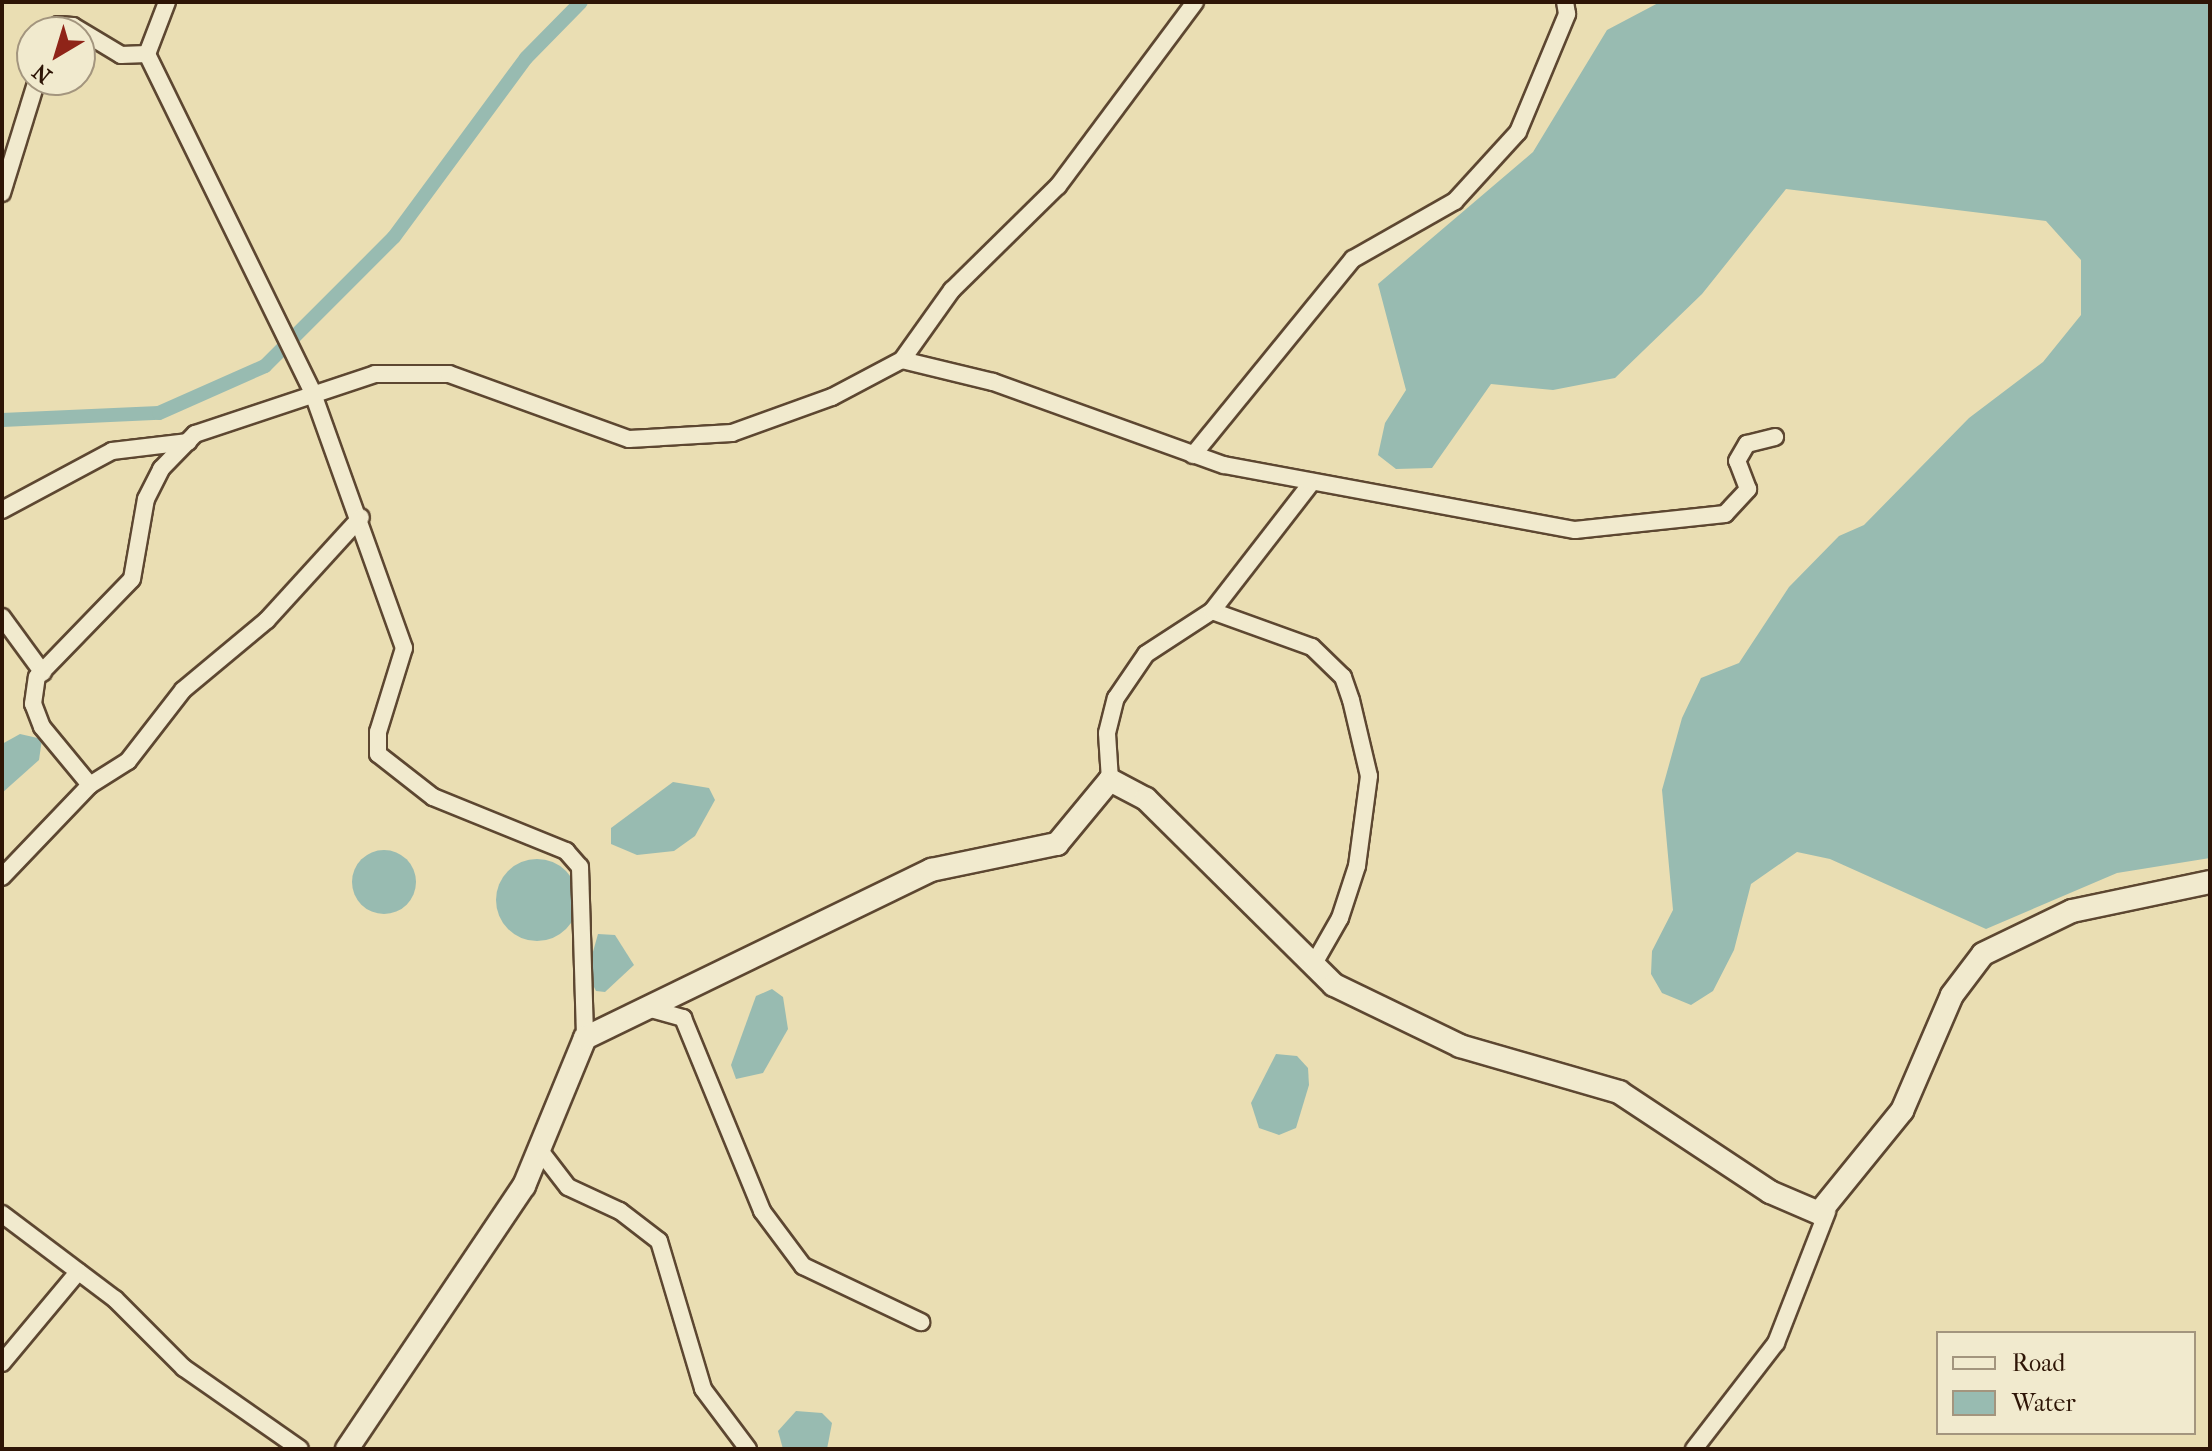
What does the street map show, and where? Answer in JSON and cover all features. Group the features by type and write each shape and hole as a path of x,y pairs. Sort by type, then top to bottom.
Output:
{"street":[{"path":"167,2 147,54 312,391 361,517 404,648 378,732 378,754 433,797 566,851 580,867 585,1038 541,1152 347,1449"},
{"path":"2,510 112,451 188,442 312,391 375,374 449,374 629,439 732,433 832,397 902,360 952,290 1058,186 1195,2"},
{"path":"1193,455 1353,259 1455,201 1518,132 1567,14 1565,2"},
{"path":"96,40 121,55 147,54"},
{"path":"2,193 32,96"},
{"path":"902,360 993,382 1193,455 1312,482 1575,530 1725,514 1748,489 1737,461 1747,444 1775,437"},
{"path":"90,785 42,727 33,704 43,673 132,579 146,499 161,469 188,442"},
{"path":"585,1038 931,870 1057,844 1110,780 1107,733 1116,698 1146,654 1212,611 1312,482"},
{"path":"2,877 90,785 128,761 183,690 267,620 361,517"},
{"path":"1212,611 1312,647 1343,677 1351,700 1369,776 1357,866 1340,918 1312,967"},
{"path":"2,617 43,673"},
{"path":"1110,780 1146,799 1312,967 1397,1021 1619,1092 1770,1192 1827,1212"},
{"path":"1694,1449 1776,1343 1827,1212 1902,1111 1952,995 1983,954 2072,911 2210,882"},
{"path":"644,1007 683,1018 762,1211 803,1266 921,1322"},
{"path":"541,1152 568,1187 620,1211 659,1241 703,1389 748,1449"},
{"path":"2,1214 78,1272 184,1368 300,1449"},
{"path":"2,1363 78,1272"}],"water":[{"path":"1660,2 2210,2 2210,858 2117,873 1986,929 1830,859 1797,852 1751,884 1734,950 1713,991 1691,1005 1662,993 1651,974 1652,951 1673,910 1662,790 1682,718 1701,678 1739,663 1789,587 1839,536 1864,525 1969,418 2043,362 2081,315 2081,260 2046,221 1786,189 1702,294 1615,378 1553,390 1491,384 1432,468 1396,469 1378,455 1385,423 1406,390 1378,284 1533,152 1607,30"},
{"path":"20,734 42,739 39,760 2,793 2,744"},
{"path":"673,782 709,788 715,800 695,836 674,851 637,855 611,844 611,828"},
{"path":"384,850 396,852 407,859 414,870 414,894 407,905 396,912 384,914 372,912 361,905 354,894 352,882 354,870 361,859 372,852"},
{"path":"537,859 553,862 566,871 575,884 578,900 575,916 566,929 553,938 537,941 521,938 508,929 499,916 496,900 499,884 508,871 521,862"},
{"path":"598,934 615,935 634,965 605,992 596,991 587,973"},
{"path":"772,989 783,997 788,1029 763,1073 736,1079 731,1065 756,996"},
{"path":"1276,1054 1297,1056 1308,1068 1309,1085 1296,1128 1279,1135 1259,1128 1251,1103"},
{"path":"796,1411 822,1413 832,1423 827,1449 783,1449 778,1431"}],"waterway":[{"path":"2,420 159,413 265,366 394,237 526,58 581,2"}]}
